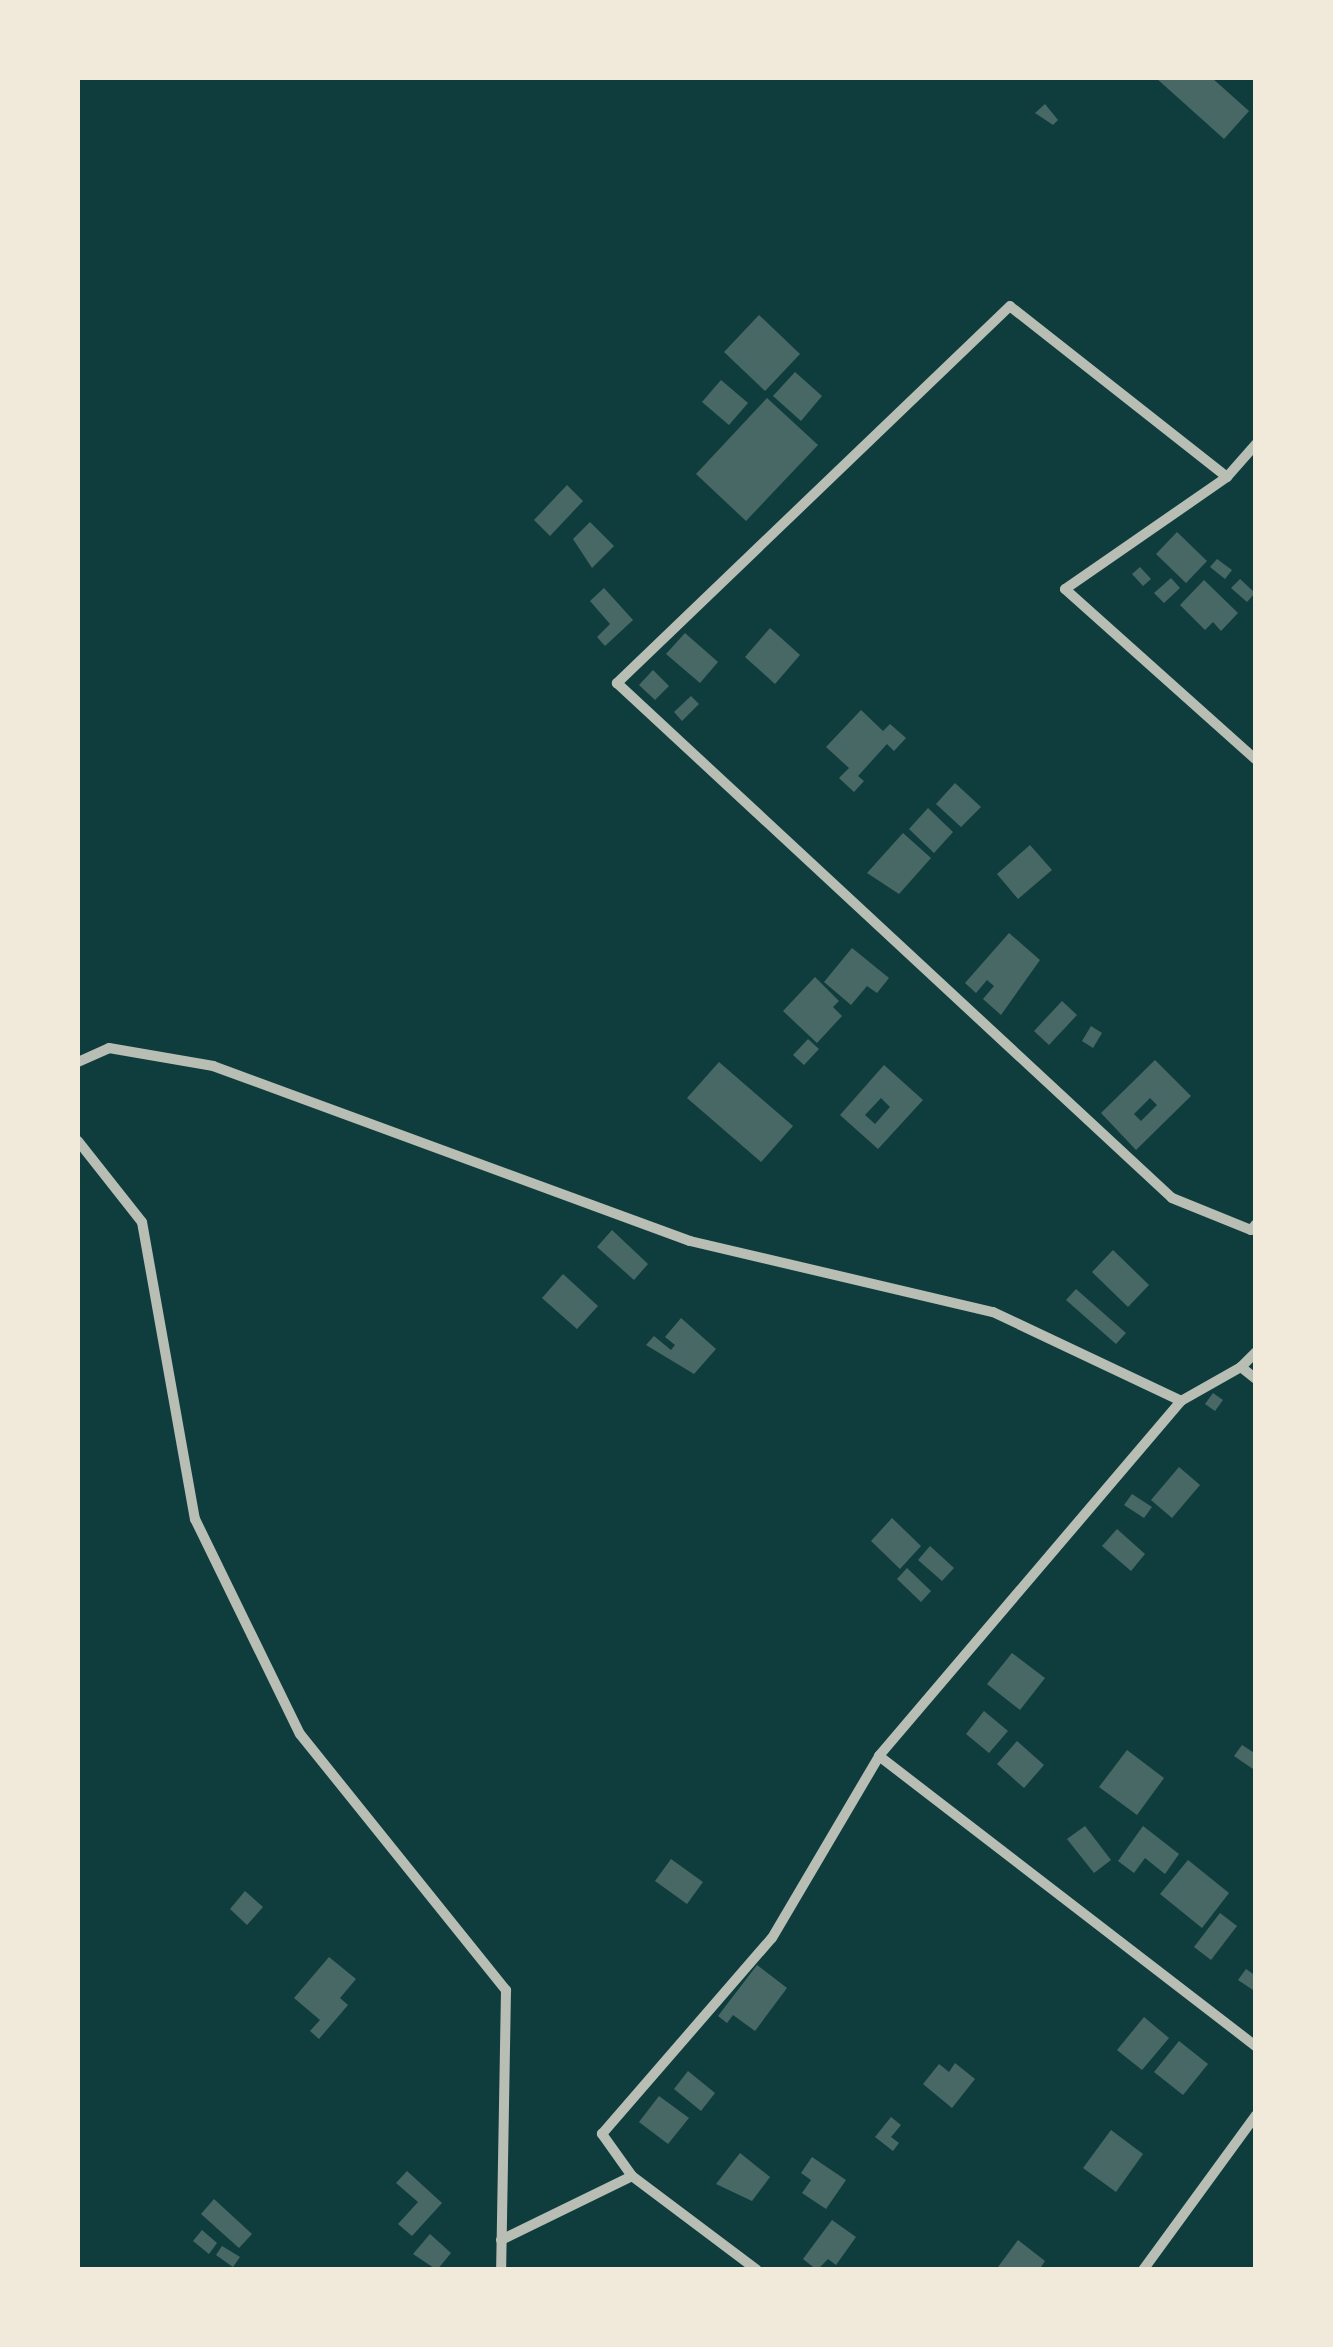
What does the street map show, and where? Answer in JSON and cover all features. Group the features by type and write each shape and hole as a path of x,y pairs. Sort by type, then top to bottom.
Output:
{"street":[{"path":"1228,478 1010,306 617,683 1172,1198 1251,1230 1256,1224"},
{"path":"1256,444 1228,478 1064,589 1256,760"},
{"path":"78,1062 109,1048 212,1066 690,1241 993,1312 1180,1402"},
{"path":"78,1141 142,1222 195,1519 300,1734 506,1990 500,2270"},
{"path":"757,2270 632,2176 602,2134 772,1938 879,1756 1180,1402 1241,1367 1256,1352"},
{"path":"1241,1367 1256,1379"},
{"path":"879,1756 1256,2046"},
{"path":"1143,2270 1256,2116"},
{"path":"501,2240 632,2176"}],"building":[{"path":"1156,78 1212,78 1249,111 1224,139"},
{"path":"1045,104 1058,120 1053,125 1035,113"},
{"path":"759,315 800,354 765,391 724,352"},
{"path":"795,372 822,396 801,421 773,396"},
{"path":"721,380 748,403 729,425 702,402"},
{"path":"767,398 818,445 746,521 696,474"},
{"path":"567,485 583,501 550,536 534,520"},
{"path":"590,522 614,546 592,568 573,539"},
{"path":"1177,532 1207,561 1186,583 1156,554"},
{"path":"1217,559 1232,570 1225,579 1210,567"},
{"path":"1140,567 1151,579 1143,586 1132,574"},
{"path":"1171,578 1180,588 1164,603 1154,593"},
{"path":"1240,579 1255,593 1247,602 1231,588"},
{"path":"1204,580 1238,613 1221,631 1213,622 1205,630 1180,605"},
{"path":"604,588 633,620 605,646 597,637 610,624 590,601"},
{"path":"770,628 800,655 775,684 745,657"},
{"path":"685,633 718,662 700,683 666,654"},
{"path":"653,670 669,686 655,700 639,685"},
{"path":"691,696 699,704 682,721 674,712"},
{"path":"861,710 883,731 890,724 906,738 894,751 887,744 858,776 864,781 854,792 839,778 849,768 826,747"},
{"path":"955,783 981,807 961,827 936,804"},
{"path":"928,808 953,832 934,853 909,829"},
{"path":"903,833 931,858 899,894 867,873"},
{"path":"1030,845 1052,870 1018,899 997,874"},
{"path":"1009,933 1040,960 1001,1015 983,999 994,986 987,980 976,993 965,983"},
{"path":"852,948 889,978 877,993 867,986 851,1005 824,982"},
{"path":"815,977 839,1001 833,1007 842,1016 817,1043 783,1011"},
{"path":"1062,1001 1077,1015 1049,1045 1034,1031"},
{"path":"1091,1026 1102,1033 1093,1048 1082,1041"},
{"path":"808,1039 819,1049 804,1065 793,1055"},
{"path":"1155,1060 1191,1096 1136,1150 1101,1113","holes":["1150,1098 1157,1105 1141,1121 1134,1114"]},
{"path":"719,1062 793,1126 761,1162 687,1098"},
{"path":"884,1065 923,1100 878,1149 840,1115","holes":["881,1098 890,1107 875,1124 865,1115"]},
{"path":"612,1230 648,1264 634,1280 597,1247"},
{"path":"1113,1250 1149,1285 1128,1307 1092,1272"},
{"path":"563,1274 598,1306 577,1329 542,1298"},
{"path":"1076,1289 1126,1333 1116,1344 1066,1300"},
{"path":"681,1318 716,1349 694,1374 646,1345 654,1336 671,1350 675,1345 665,1337"},
{"path":"1213,1393 1223,1400 1215,1411 1205,1404"},
{"path":"1179,1467 1200,1485 1172,1518 1151,1500"},
{"path":"1132,1494 1152,1507 1144,1518 1124,1505"},
{"path":"892,1518 921,1546 900,1569 871,1541"},
{"path":"1117,1529 1145,1554 1131,1571 1102,1546"},
{"path":"930,1546 954,1568 942,1581 918,1560"},
{"path":"907,1568 931,1591 921,1602 897,1579"},
{"path":"1012,1653 1045,1678 1020,1710 987,1684"},
{"path":"984,1711 1008,1731 989,1753 966,1734"},
{"path":"1017,1741 1044,1765 1024,1788 997,1764"},
{"path":"1242,1745 1256,1754 1253,1769 1234,1756"},
{"path":"1127,1750 1164,1778 1137,1815 1099,1787"},
{"path":"1085,1826 1111,1860 1094,1873 1067,1839"},
{"path":"1143,1826 1179,1854 1165,1874 1145,1858 1134,1873 1118,1861"},
{"path":"671,1859 703,1882 687,1904 655,1881"},
{"path":"1188,1860 1229,1893 1202,1928 1160,1894"},
{"path":"245,1891 263,1907 247,1925 230,1909"},
{"path":"1220,1913 1237,1926 1211,1960 1194,1947"},
{"path":"329,1957 356,1979 340,1998 348,2005 319,2039 310,2031 320,2020 294,1998"},
{"path":"757,1965 787,1988 755,2031 733,2015 727,2023 718,2016"},
{"path":"1246,1969 1256,1976 1256,1992 1238,1980"},
{"path":"1144,2017 1169,2038 1142,2070 1117,2050"},
{"path":"1179,2041 1208,2064 1183,2095 1154,2072"},
{"path":"955,2063 975,2079 952,2108 923,2084 939,2064 949,2072"},
{"path":"688,2071 715,2093 701,2111 674,2089"},
{"path":"659,2096 689,2118 668,2144 639,2122"},
{"path":"891,2117 901,2125 891,2137 899,2143 893,2151 875,2137"},
{"path":"1111,2130 1143,2154 1116,2192 1083,2168"},
{"path":"740,2153 770,2177 752,2201 716,2184"},
{"path":"812,2157 846,2180 826,2209 802,2193 811,2180 801,2173"},
{"path":"407,2171 442,2203 412,2236 398,2224 418,2202 396,2183"},
{"path":"214,2199 252,2234 239,2248 201,2214"},
{"path":"832,2220 856,2237 836,2265 828,2259 817,2270 803,2259"},
{"path":"202,2230 217,2243 209,2254 193,2241"},
{"path":"430,2234 451,2253 437,2270 413,2254"},
{"path":"1018,2240 1045,2261 1039,2270 998,2267"},
{"path":"222,2246 240,2257 233,2267 216,2255"}]}
